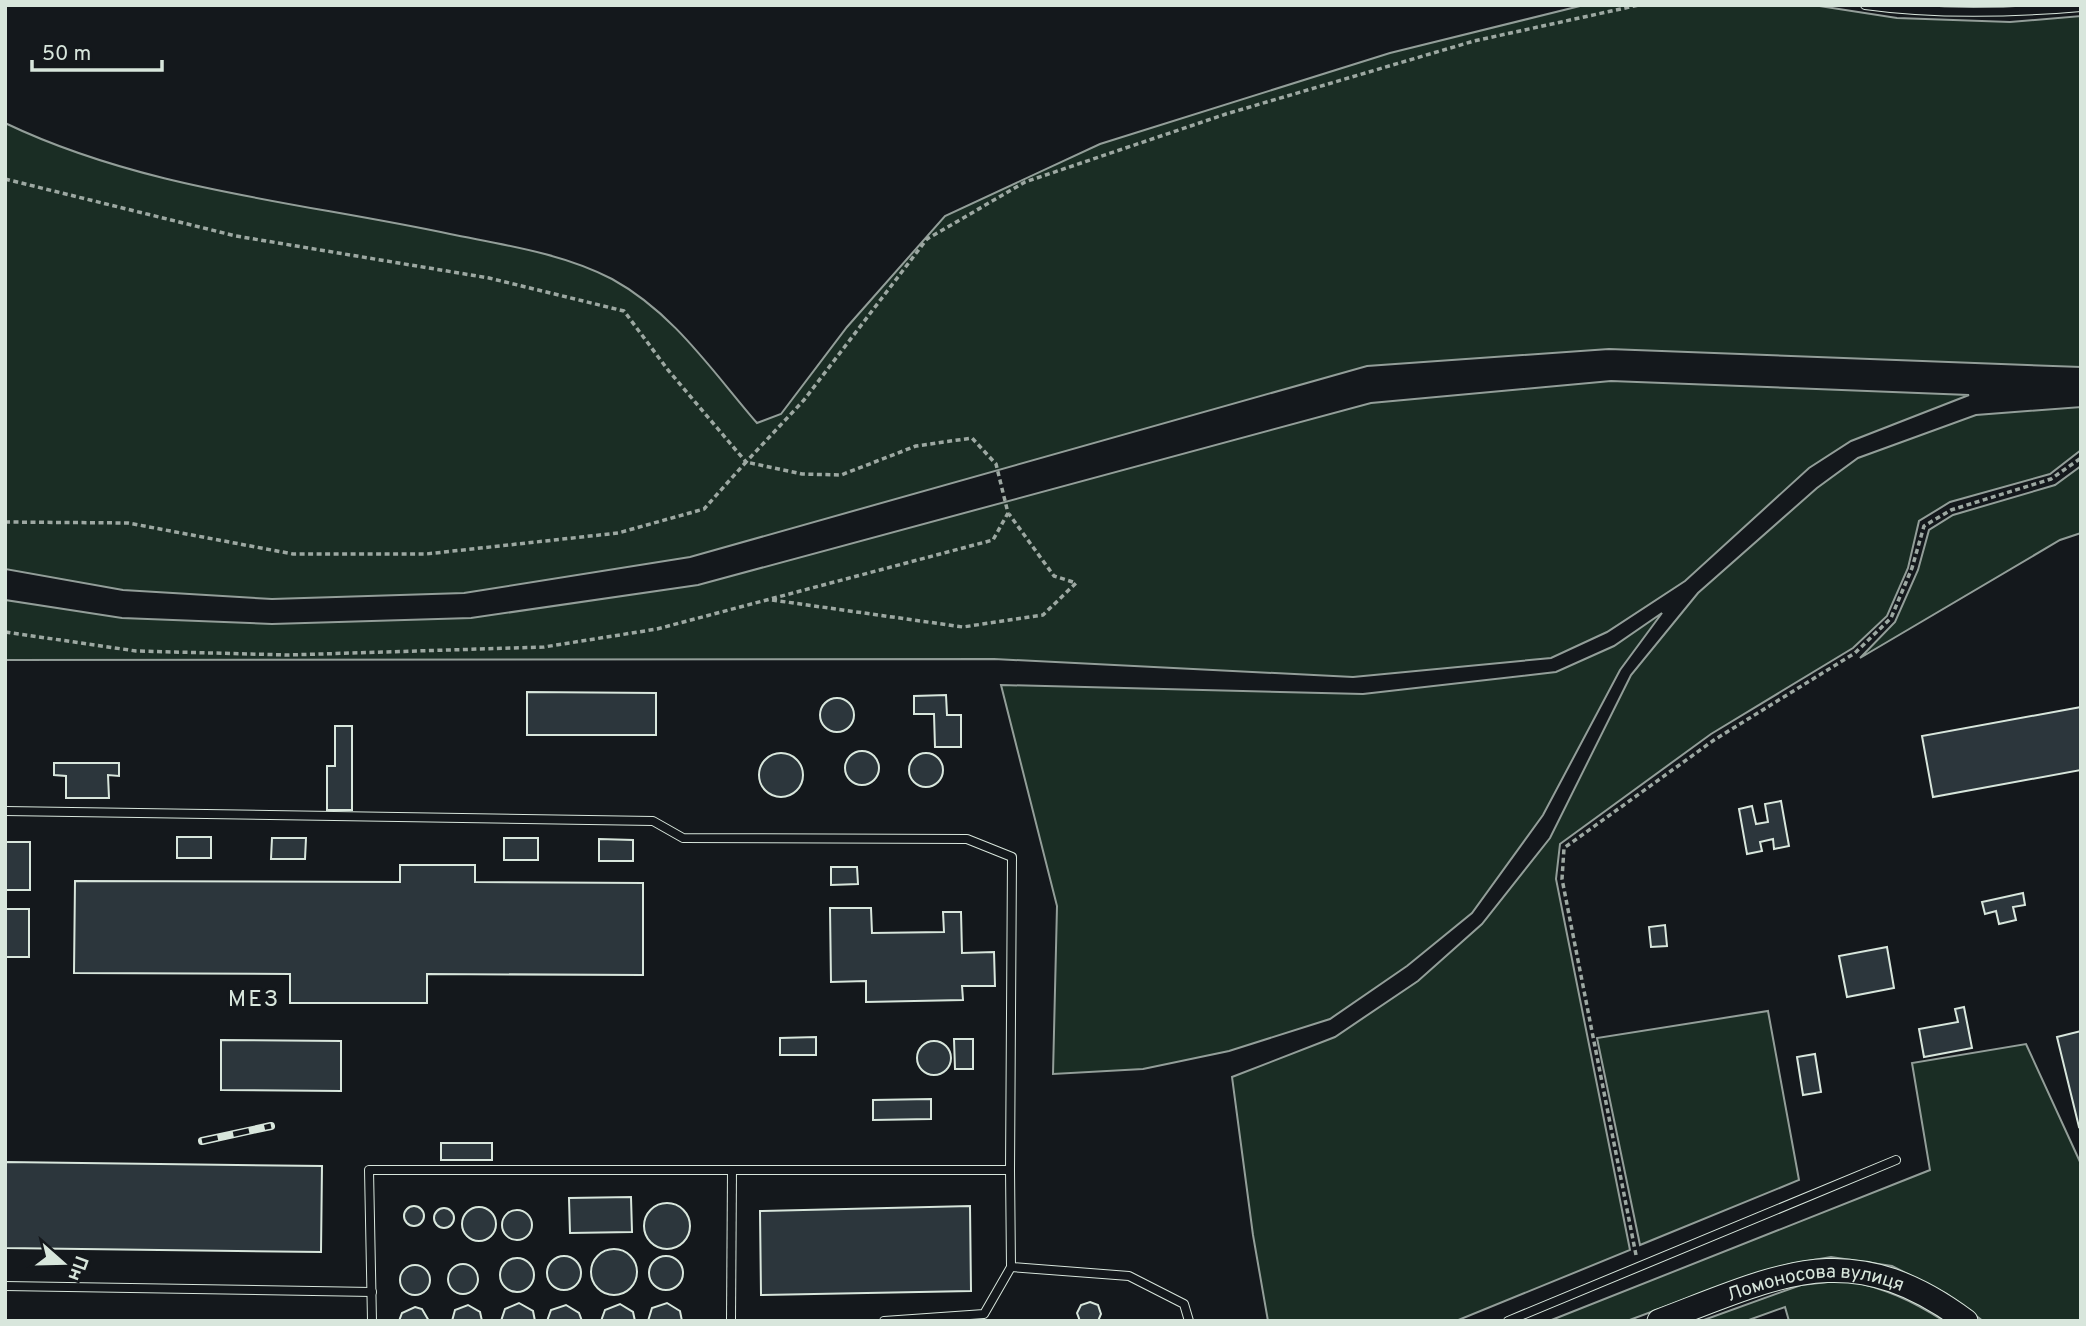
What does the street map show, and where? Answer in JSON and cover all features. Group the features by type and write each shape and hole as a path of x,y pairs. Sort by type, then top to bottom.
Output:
{"street":[{"name":"Ломоносова вулиця","path":"1659,1321 1756,1284 1795,1272 1830,1268 1889,1276 1918,1288 1966,1321"}],"lane":[{"path":"1865,5 1900,10 2008,13 2081,7"},
{"path":"5,811 653,821 683,838 967,839 1012,857 1011,1267 984,1314 884,1321"},
{"path":"1508,1321 1896,1160"},
{"path":"372,1321 369,1170 1010,1170"},
{"path":"731,1321 732,1170"},
{"path":"1011,1267 1129,1276 1184,1304 1189,1321"},
{"path":"5,1286 372,1293"}],"path":[{"path":"5,522 128,523 293,554 426,554 618,533 704,509 804,400 928,239 1025,182 1226,114 1474,40 1639,5"},
{"path":"5,179 236,236 489,278 624,311 668,370 746,462 802,474 841,475 916,446 972,438 996,464 1008,513 1054,576 1076,583 1043,615 963,627 770,599"},
{"path":"1639,1267 1562,879 1564,848 1714,740 1855,653 1891,618 1912,568 1924,526 1951,510 2051,479 2081,458"},
{"path":"5,632 136,650 274,655 544,647 657,629 993,540 1008,513"}],"green space":[{"path":"1584,5 1813,5 1897,18 2010,22 2081,16 2081,367 1609,349 1367,366 690,557 464,593 272,599 123,590 5,569 5,123 58,146 168,179 512,246 593,270 634,293 673,326 757,423 781,414 847,327 945,216 1100,144 1390,53"},
{"path":"1611,381 1969,395 1851,441 1809,468 1685,581 1607,632 1551,658 1353,677 994,659 5,660 5,600 122,618 272,624 471,618 698,585 1371,403"},
{"path":"2081,407 2081,450 2050,474 1950,502 1919,521 1908,568 1887,616 1853,648 1711,734 1560,844 1556,879 1630,1250 1456,1321 1268,1321 1253,1235 1232,1077 1335,1037 1418,981 1482,924 1550,838 1631,675 1698,593 1817,488 1858,458 1976,415"},
{"path":"2081,466 2081,533 2060,540 1860,658 1895,622 1918,570 1929,530 1953,515 2055,485"},
{"path":"1662,613 1620,670 1543,815 1472,913 1407,966 1330,1019 1229,1051 1143,1069 1053,1074 1057,906 1001,685 1363,694 1556,672 1614,646"},
{"path":"1768,1011 1799,1180 1640,1245 1597,1038"},
{"path":"2026,1044 2081,1164 2081,1321 1983,1321 1947,1294 1892,1266 1831,1257 1750,1275 1627,1321 1549,1321 1930,1170 1912,1063"},
{"path":"1846,1280 1897,1296 1944,1321 1789,1321 1785,1307 1746,1321 1701,1321 1801,1285"}],"building":[{"path":"527,692 656,693 656,735 527,735"},
{"path":"946,695 947,715 961,715 961,747 935,747 934,714 914,714 914,696"},
{"path":"837,698 849,703 854,715 849,727 837,732 825,727 820,715 825,703"},
{"path":"2081,707 2081,770 1933,797 1922,736"},
{"path":"335,726 352,726 352,810 327,810 327,766 335,766"},
{"path":"862,751 874,756 879,768 874,780 862,785 850,780 845,768 850,756"},
{"path":"781,753 790,754 797,759 802,766 802,784 797,791 790,796 781,797 772,796 765,791 760,784 759,775 760,766 765,759 772,754"},
{"path":"926,753 938,758 943,770 938,782 926,787 914,782 909,770 914,758"},
{"path":"54,763 119,763 119,776 108,775 109,798 66,798 66,776 54,775"},
{"path":"1781,801 1789,846 1774,849 1773,839 1760,842 1762,851 1747,854 1739,809 1752,806 1756,824 1768,822 1765,804"},
{"path":"177,837 211,837 211,858 177,858"},
{"path":"272,838 306,838 305,859 271,859"},
{"path":"504,838 538,838 538,860 504,860"},
{"path":"599,839 633,840 633,861 599,861"},
{"path":"5,842 30,842 30,890 5,890"},
{"path":"400,865 475,865 475,882 643,883 643,975 427,974 427,1003 290,1003 290,974 74,973 75,881 400,882"},
{"path":"831,867 857,867 858,884 831,885"},
{"path":"2023,893 2025,905 2013,907 2016,920 1999,924 1996,911 1985,914 1982,902"},
{"path":"830,908 871,908 872,933 944,932 943,912 961,912 962,953 994,952 995,986 962,986 963,1000 866,1002 866,981 831,982"},
{"path":"5,909 29,909 29,957 5,957"},
{"path":"1665,925 1667,946 1651,947 1649,927"},
{"path":"1887,947 1894,988 1847,997 1839,956"},
{"path":"1964,1007 1972,1048 1924,1057 1919,1029 1958,1022 1955,1009"},
{"path":"2081,1031 2081,1126 2079,1127 2057,1037"},
{"path":"816,1037 816,1055 780,1055 780,1038"},
{"path":"954,1039 973,1039 973,1069 955,1069"},
{"path":"221,1040 341,1041 341,1091 221,1090"},
{"path":"934,1041 946,1046 951,1058 946,1070 934,1075 922,1070 917,1058 922,1046"},
{"path":"1815,1054 1821,1092 1803,1095 1797,1057"},
{"path":"931,1099 931,1119 873,1120 873,1100"},
{"path":"441,1143 492,1143 492,1160 441,1160"},
{"path":"5,1162 322,1166 321,1252 5,1248"},
{"path":"631,1197 632,1232 570,1233 569,1198"},
{"path":"667,1203 676,1204 683,1210 689,1217 689,1235 683,1242 676,1248 667,1249 658,1248 651,1242 645,1235 644,1226 645,1217 651,1210 658,1204"},
{"path":"414,1206 421,1209 424,1216 421,1223 414,1226 407,1223 404,1216 407,1209"},
{"path":"970,1206 971,1291 761,1295 760,1211"},
{"path":"479,1207 491,1212 496,1224 491,1236 479,1241 467,1236 462,1224 467,1212"},
{"path":"444,1208 451,1211 454,1218 451,1225 444,1228 437,1225 434,1218 437,1211"},
{"path":"517,1210 528,1214 532,1225 528,1236 517,1240 506,1236 502,1225 506,1214"},
{"path":"614,1249 623,1250 630,1256 636,1263 636,1281 630,1288 623,1294 614,1295 605,1294 598,1288 592,1281 591,1272 592,1263 598,1256 605,1250"},
{"path":"564,1256 576,1261 581,1273 576,1285 564,1290 552,1285 547,1273 552,1261"},
{"path":"666,1256 678,1261 683,1273 678,1285 666,1290 654,1285 649,1273 654,1261"},
{"path":"517,1258 529,1263 534,1275 529,1287 517,1292 505,1287 500,1275 505,1263"},
{"path":"463,1264 474,1268 478,1279 474,1290 463,1294 452,1290 448,1279 452,1268"},
{"path":"415,1265 426,1269 430,1280 426,1291 415,1295 404,1291 400,1280 404,1269"},
{"path":"1090,1302 1098,1305 1101,1314 1098,1321 1080,1321 1077,1313 1081,1305"},
{"path":"519,1303 533,1311 535,1321 501,1321 505,1309"},
{"path":"667,1303 680,1311 682,1321 648,1321 652,1308"},
{"path":"620,1304 633,1312 635,1321 601,1321 605,1310"},
{"path":"468,1305 480,1312 482,1321 452,1321 455,1310"},
{"path":"566,1305 579,1313 582,1321 547,1321 551,1310"},
{"path":"415,1307 422,1309 429,1321 399,1321 402,1313"}],"railway":[{"path":"202,1141 271,1126"}],"district":[{"name":"МЕЗ","path":"254,998"}]}
